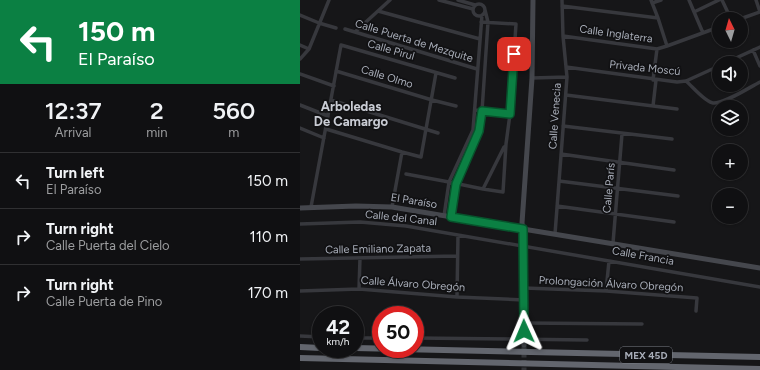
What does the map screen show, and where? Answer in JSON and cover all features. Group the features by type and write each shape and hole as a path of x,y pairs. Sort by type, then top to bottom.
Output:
{"highway":[{"path":"300,347 312,348"},
{"name":"MEX 45D","path":"364,348 760,357"},
{"name":"MEX 45D","path":"300,358 760,369"}],"street":[{"path":"300,59 309,49 329,0"},
{"path":"354,32 390,0"},
{"path":"439,0 483,5 488,22 482,111 479,131 456,184 451,217"},
{"path":"458,0 475,5"},
{"path":"524,342 522,223 532,78 533,0"},
{"name":"Calle Venecia","path":"555,234 567,77 563,36 562,0"},
{"path":"661,0 652,2 667,46"},
{"path":"689,0 703,33"},
{"path":"694,12 719,0"},
{"path":"722,0 728,12"},
{"path":"748,16 760,12 756,0"},
{"path":"475,5 474,12 476,15 482,15"},
{"path":"562,6 658,18"},
{"path":"444,216 449,182 473,130 482,15 485,10"},
{"path":"378,11 480,39"},
{"path":"300,15 336,28"},
{"path":"406,174 503,192 516,24 482,22"},
{"name":"Calle Puerta de Mezquite","path":"345,30 478,69"},
{"name":"Calle Inglaterra","path":"563,36 657,49 712,30"},
{"path":"300,45 309,49"},
{"name":"Calle Pirul","path":"336,71 342,45 455,78"},
{"path":"740,56 760,47"},
{"path":"653,106 657,49"},
{"path":"753,50 760,66"},
{"name":"Privada Moscú","path":"566,67 677,82 686,81 712,69"},
{"path":"311,207 336,71"},
{"name":"Calle Olmo","path":"336,71 456,106"},
{"path":"326,129 421,157 436,72"},
{"path":"300,74 334,86"},
{"path":"532,78 567,77"},
{"path":"686,81 706,100 713,103 726,100 760,82"},
{"path":"566,95 677,109"},
{"path":"331,100 438,133"},
{"path":"300,105 328,116"},
{"path":"475,110 510,114"},
{"path":"563,126 672,139"},
{"path":"300,128 324,138"},
{"name":"Calle París","path":"613,243 622,134"},
{"path":"483,189 506,144"},
{"path":"392,207 402,152"},
{"path":"561,154 674,170"},
{"path":"559,181 678,196"},
{"name":"El Paraíso","path":"300,208 356,206 392,207 523,230"},
{"path":"557,206 674,222"},
{"name":"Calle del Canal","path":"300,224 360,222 398,225 523,244"},
{"name":"Calle Francia","path":"523,230 613,243 760,268"},
{"path":"457,297 458,235"},
{"name":"Calle Francia","path":"523,244 609,261 760,286"},
{"name":"Calle Emiliano Zapata","path":"300,259 457,256"},
{"path":"359,289 360,258"},
{"path":"606,291 609,261"},
{"name":"Prolongación Álvaro Obregón","path":"524,288 606,291 697,298 696,311"},
{"name":"Calle Álvaro Obregón","path":"300,290 359,289 457,297 524,300"},
{"path":"524,323 642,324"},
{"path":"300,336 312,337"},
{"path":"424,338 524,342 587,340"}],"tunnel":[{"path":"524,345 524,370"}],"district":[{"name":"Arboledas De Camargo","path":"351,114"}],"route":[{"path":"514,54 510,114 482,111 479,131 456,184 451,217 523,229 524,331"}]}
